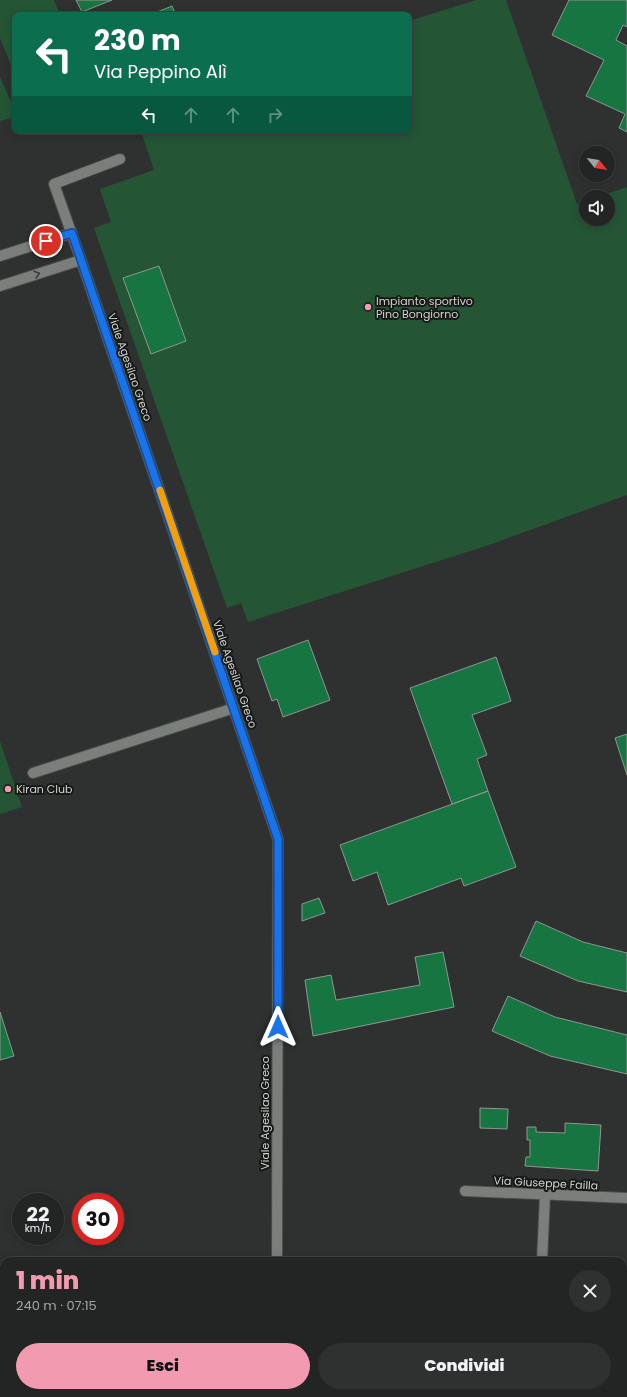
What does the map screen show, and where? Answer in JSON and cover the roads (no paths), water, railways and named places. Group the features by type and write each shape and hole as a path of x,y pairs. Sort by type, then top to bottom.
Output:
{"street":[{"name":"Viale Agesilao Greco","path":"120,159 54,184 278,839 277,1257"},
{"path":"0,256 72,233"},
{"path":"0,286 81,260"},
{"path":"33,773 234,708"},
{"name":"Via Giuseppe Failla","path":"465,1191 627,1198"},
{"path":"542,1257 545,1195"}],"place":[{"name":"Impianto sportivo Pino Bongiorno","path":"368,307"},
{"name":"Kiran Club","path":"8,789"}]}
